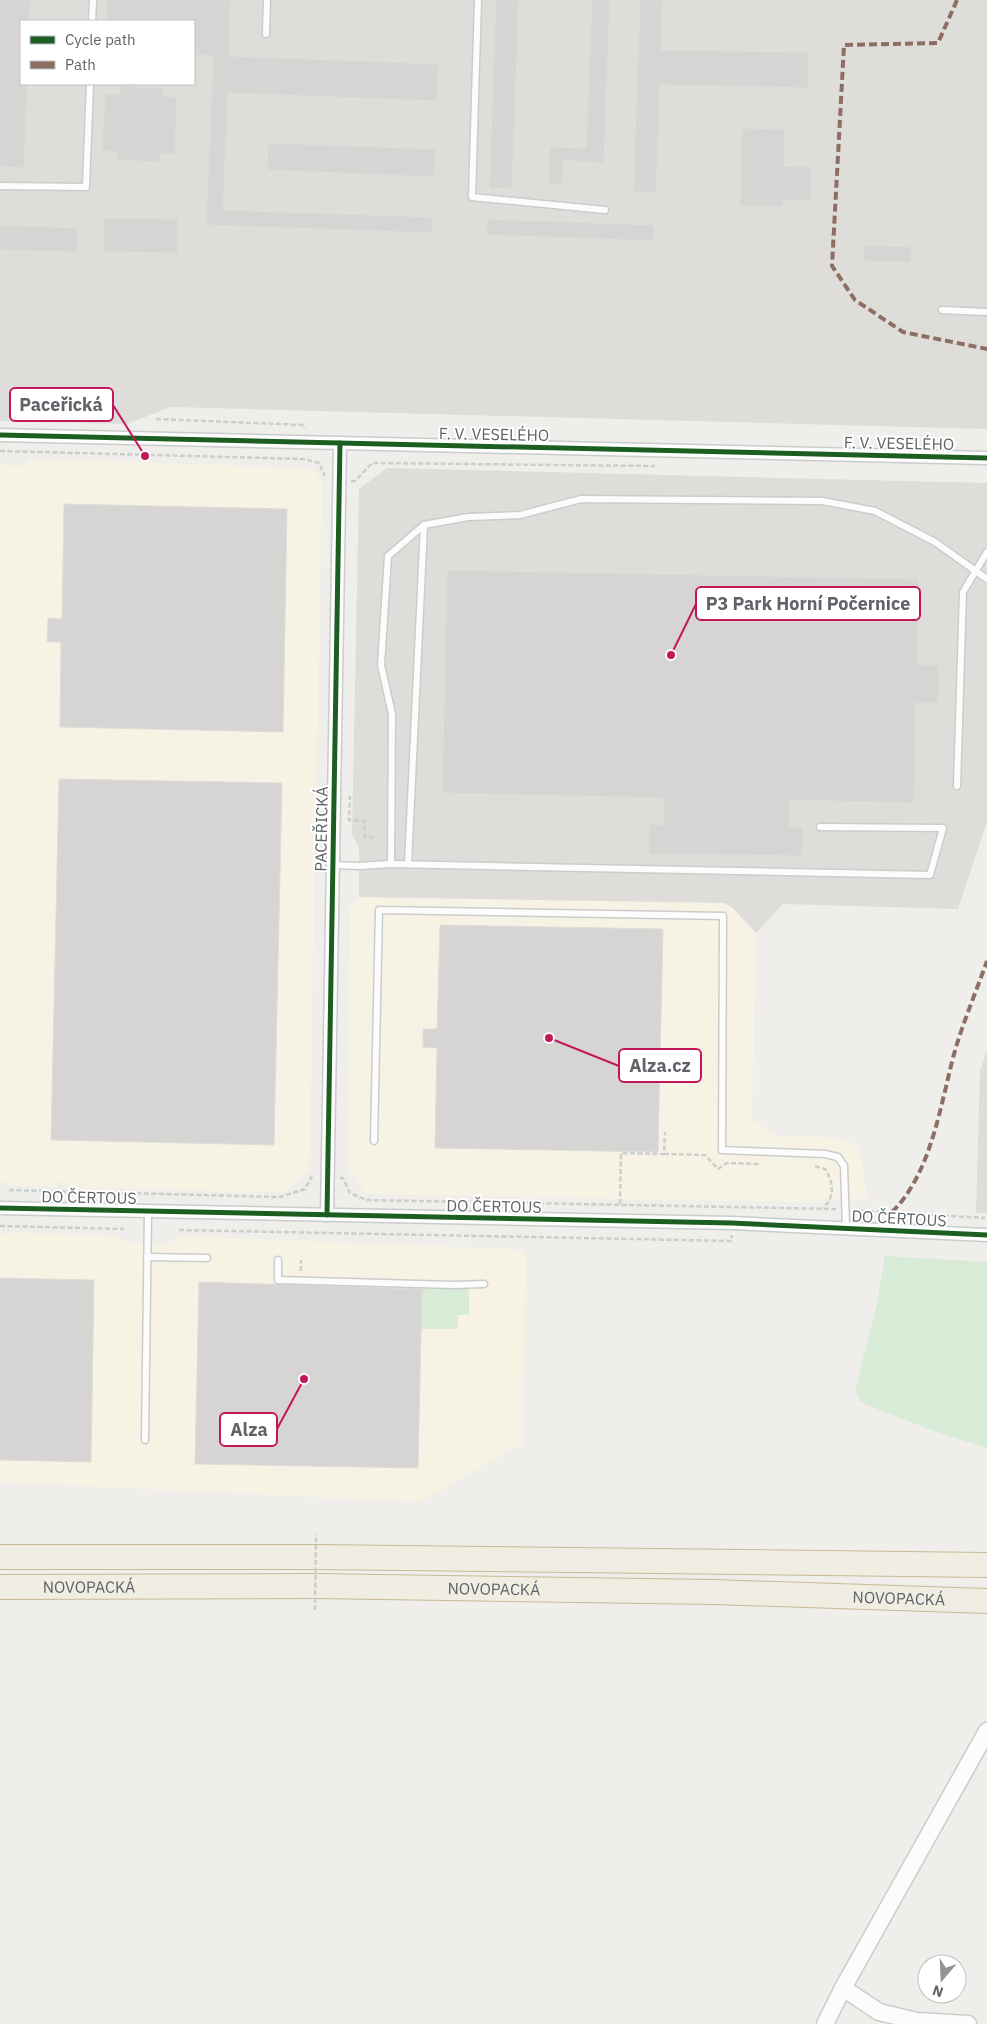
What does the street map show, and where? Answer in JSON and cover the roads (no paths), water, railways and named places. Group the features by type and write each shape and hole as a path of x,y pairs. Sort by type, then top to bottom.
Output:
{"highway":[{"name":"NOVOPACKÁ","path":"10,1554 987,1565"},
{"name":"NOVOPACKÁ","path":"10,1590 315,1586 704,1592 987,1601"}],"street":[{"name":"F. V. VESELÉHO","path":"0,436 987,458"},
{"name":"PACEŘICKÁ","path":"327,1215 340,443"},
{"name":"DO ČERTOUS","path":"0,1208 732,1223 987,1235"},
{"path":"825,2024 843,1988 987,1731"},
{"path":"843,1988 878,2012 917,2020 968,2024"}],"lane":[{"path":"92,20 93,0"},
{"path":"266,34 267,0"},
{"path":"478,0 472,197 605,210"},
{"path":"0,186 86,187 90,85"},
{"path":"942,310 987,312"},
{"path":"391,864 392,714 381,665 388,556 424,525 468,517 520,515 581,499 822,501 875,511 935,542 987,579"},
{"path":"408,864 424,525"},
{"path":"957,786 963,592 987,552"},
{"path":"333,865 408,864 930,876 943,828 820,827"},
{"path":"374,1141 379,910 722,916 722,1150 825,1154 838,1157 844,1166 846,1227"},
{"path":"145,1440 148,1211"},
{"path":"147,1257 207,1258"},
{"path":"278,1260 278,1280 484,1284"}],"place":[{"name":"Paceřická","path":"145,456"},
{"name":"P3 Park Horní Počernice","path":"671,655"},
{"name":"Alza.cz","path":"549,1038"},
{"name":"Alza","path":"304,1379"}]}
